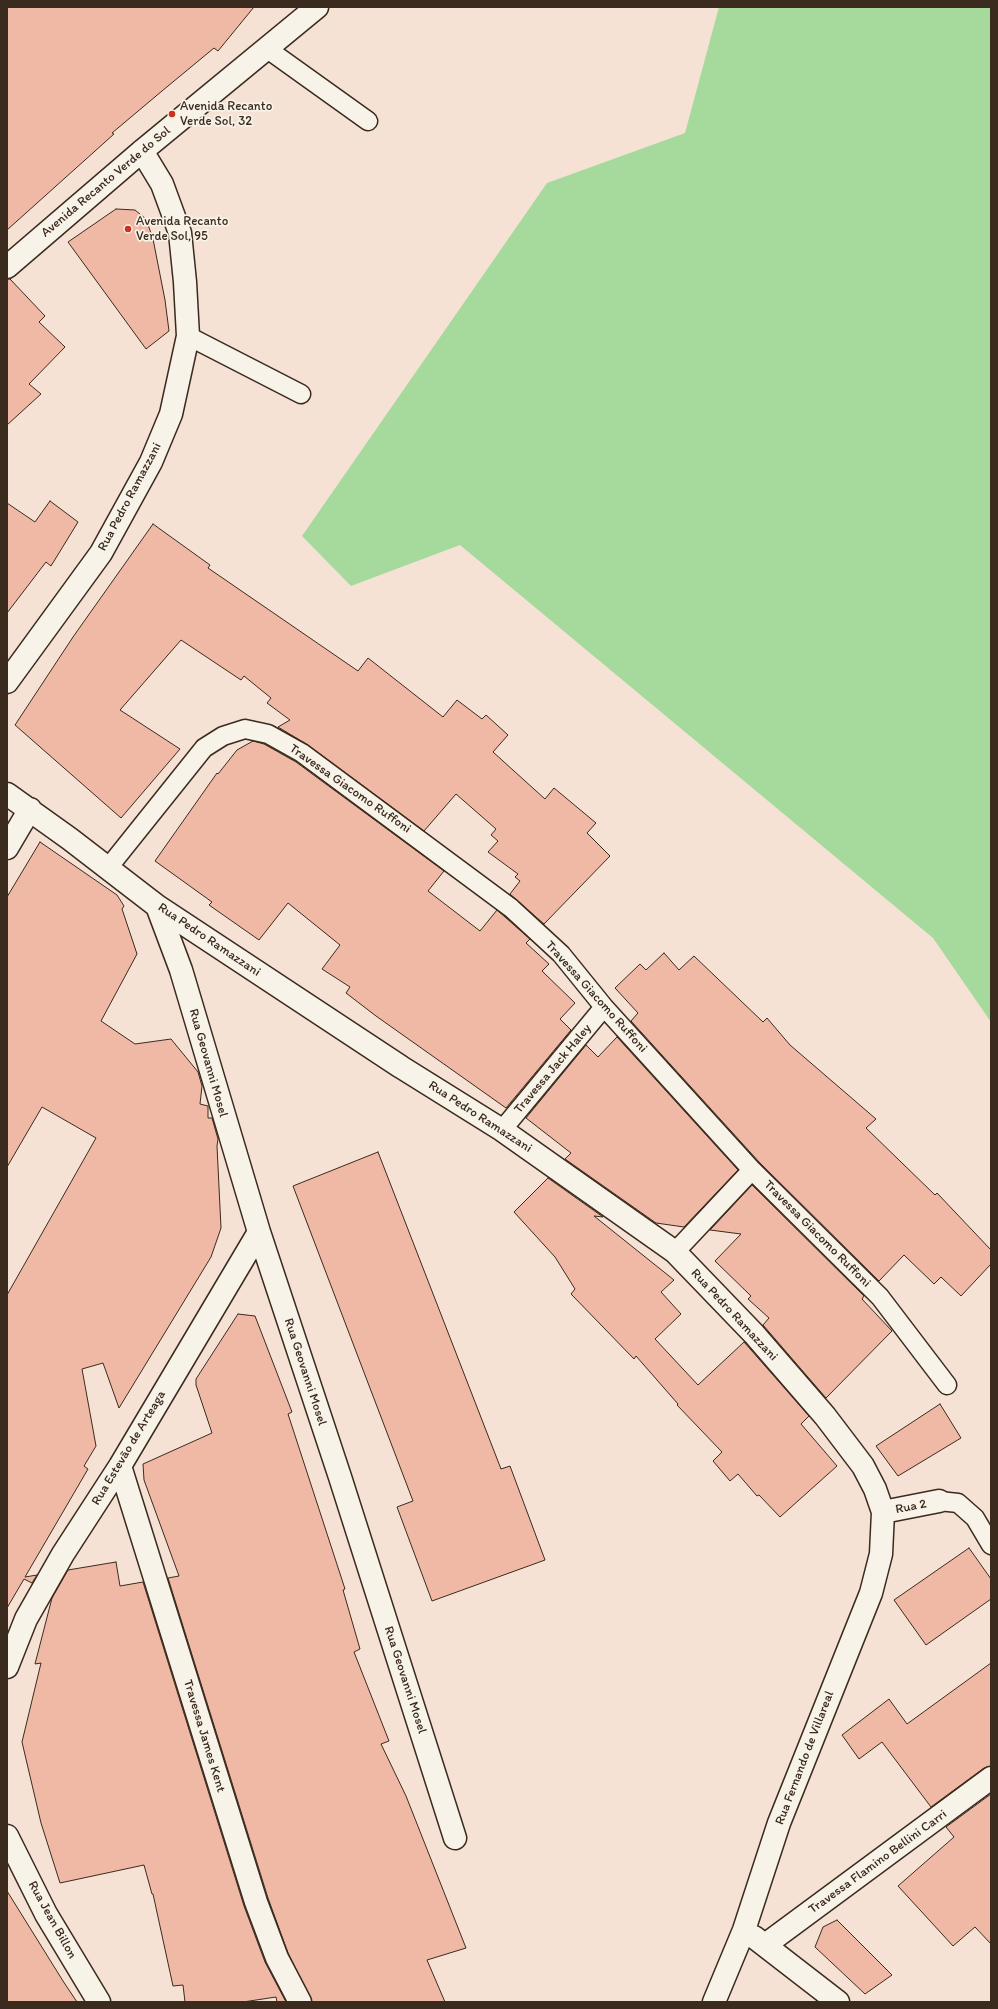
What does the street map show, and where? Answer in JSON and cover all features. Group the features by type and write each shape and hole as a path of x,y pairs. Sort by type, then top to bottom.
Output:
{"street":[{"name":"Avenida Recanto Verde do Sol","path":"7,267 142,151 317,7"},
{"name":"Rua Pedro Ramazzani","path":"7,682 101,554 151,462 171,414 188,336 180,233 162,184 142,151"},
{"name":"Rua Pedro Ramazzani","path":"7,794 30,809 157,906 401,1067 502,1130 675,1252 754,1334 825,1416 863,1466 875,1489 883,1512"},
{"path":"7,848 30,809"},
{"name":"Rua Geovanni Mosel","path":"157,906 181,970 259,1232 340,1477 455,1838"},
{"name":"Rua Estevão de Arteaga","path":"7,1667 26,1620 63,1554 120,1466 259,1232"},
{"name":"Travessa James Kent","path":"120,1466 256,1902 277,1958 300,2002"},
{"name":"Rua 2","path":"883,1512 939,1501"},
{"name":"Rua Fernando de Villareal","path":"714,2002 744,1930 779,1823 870,1593 881,1554 883,1512"},
{"name":"Travessa Flamino Bellini Carri","path":"765,1945 991,1778"},
{"name":"Rua Jean Billon","path":"7,1836 46,1914 99,2002"},
{"path":"744,1930 838,2002"}],"lane":[{"path":"266,48 368,120"},
{"path":"188,336 301,394"},
{"name":"Travessa Giacomo Ruffoni","path":"108,868 204,748 223,736 245,729 268,734 302,753 511,908 561,954 604,1007 752,1170 880,1297 948,1385"},
{"name":"Travessa Jack Haley","path":"502,1130 604,1007"},
{"path":"675,1252 752,1170"},
{"path":"939,1501 958,1503 975,1518 991,1545"}],"green space":[{"path":"719,7 991,7 991,1022 933,938 460,545 351,586 302,536 547,183 685,133"}],"building":[{"path":"7,7 254,7 218,51 214,48 112,133 114,134 7,230"},
{"path":"116,209 135,210 146,219 153,239 165,300 169,331 146,349 68,242"},
{"path":"7,279 10,279 45,316 39,322 65,347 29,384 41,394 7,425"},
{"path":"50,501 78,522 51,566 46,562 7,613 7,503 35,522"},
{"path":"153,524 210,565 208,568 358,671 368,658 443,717 457,700 482,719 486,715 508,735 493,752 545,799 554,788 596,823 587,833 610,856 544,924 510,894 520,881 515,877 518,874 488,852 498,841 491,835 496,829 456,794 424,831 308,745 278,727 290,720 267,703 271,698 244,676 241,680 181,640 120,710 180,749 121,818 15,725 73,637"},
{"path":"253,741 264,744 296,762 444,871 428,891 480,931 497,910 530,939 526,943 549,964 542,971 575,1003 560,1019 571,1030 506,1108 346,993 350,987 322,969 340,945 288,903 259,940 209,905 212,902 155,861 217,773 218,774 237,750"},
{"path":"40,842 117,895 124,906 122,909 137,954 101,1021 135,1044 171,1039 198,1072 202,1086 200,1104 208,1106 208,1118 212,1118 218,1139 217,1146 221,1228 211,1257 119,1408 103,1363 82,1369 96,1446 84,1466 88,1469 25,1577 37,1575 32,1583 24,1579 7,1608 7,1295 96,1138 42,1107 7,1167 7,897"},
{"path":"664,953 679,970 694,956 763,1022 767,1018 790,1045 876,1119 866,1128 935,1195 937,1193 991,1250 991,1264 961,1296 941,1277 934,1284 904,1255 879,1281 760,1163 631,1021 638,1013 615,988 640,964 646,970"},
{"path":"617,1037 738,1170 684,1227 656,1223 565,1159 571,1153 526,1118 586,1045 598,1057"},
{"path":"378,1152 501,1469 510,1466 545,1560 432,1601 397,1507 413,1501 293,1186"},
{"path":"548,1178 603,1217 594,1216 674,1280 661,1292 681,1314 655,1339 698,1385 744,1342 809,1416 801,1424 837,1466 780,1517 759,1495 757,1496 738,1474 730,1481 713,1461 722,1452 677,1405 678,1404 636,1356 634,1359 571,1294 575,1289 555,1257 514,1212"},
{"path":"752,1185 864,1296 862,1299 892,1331 826,1398 763,1325 769,1318 748,1299 751,1296 715,1261 741,1234 710,1230"},
{"path":"238,1314 255,1316 292,1412 288,1414 345,1589 343,1590 360,1649 354,1652 389,1741 381,1744 406,1796 466,1948 427,1960 445,2002 312,2002 288,1953 268,1898 168,1578 179,1576 144,1480 143,1464 212,1433 196,1385 196,1379"},
{"path":"940,1404 961,1438 898,1476 876,1446"},
{"path":"969,1548 991,1579 991,1599 926,1645 894,1600"},
{"path":"116,1562 120,1586 143,1582 244,1906 265,1962 286,2002 277,2002 276,1997 243,2002 185,2002 183,1985 173,1986 153,1894 144,1865 60,1883 41,1823 22,1742 41,1663 35,1664 52,1598 68,1570"},
{"path":"991,1663 991,1766 984,1768 931,1807 882,1742 859,1759 842,1735 889,1699 907,1724"},
{"path":"991,1794 991,1944 975,1927 953,1946 898,1886 954,1837 946,1827"},
{"path":"7,1891 63,1981 77,2002 7,2002"},
{"path":"837,1920 892,1975 865,1994 815,1947 823,1927"}],"place":[{"name":"Avenida Recanto Verde Sol, 32","path":"172,114"},
{"name":"Avenida Recanto Verde Sol, 95","path":"128,229"}]}
